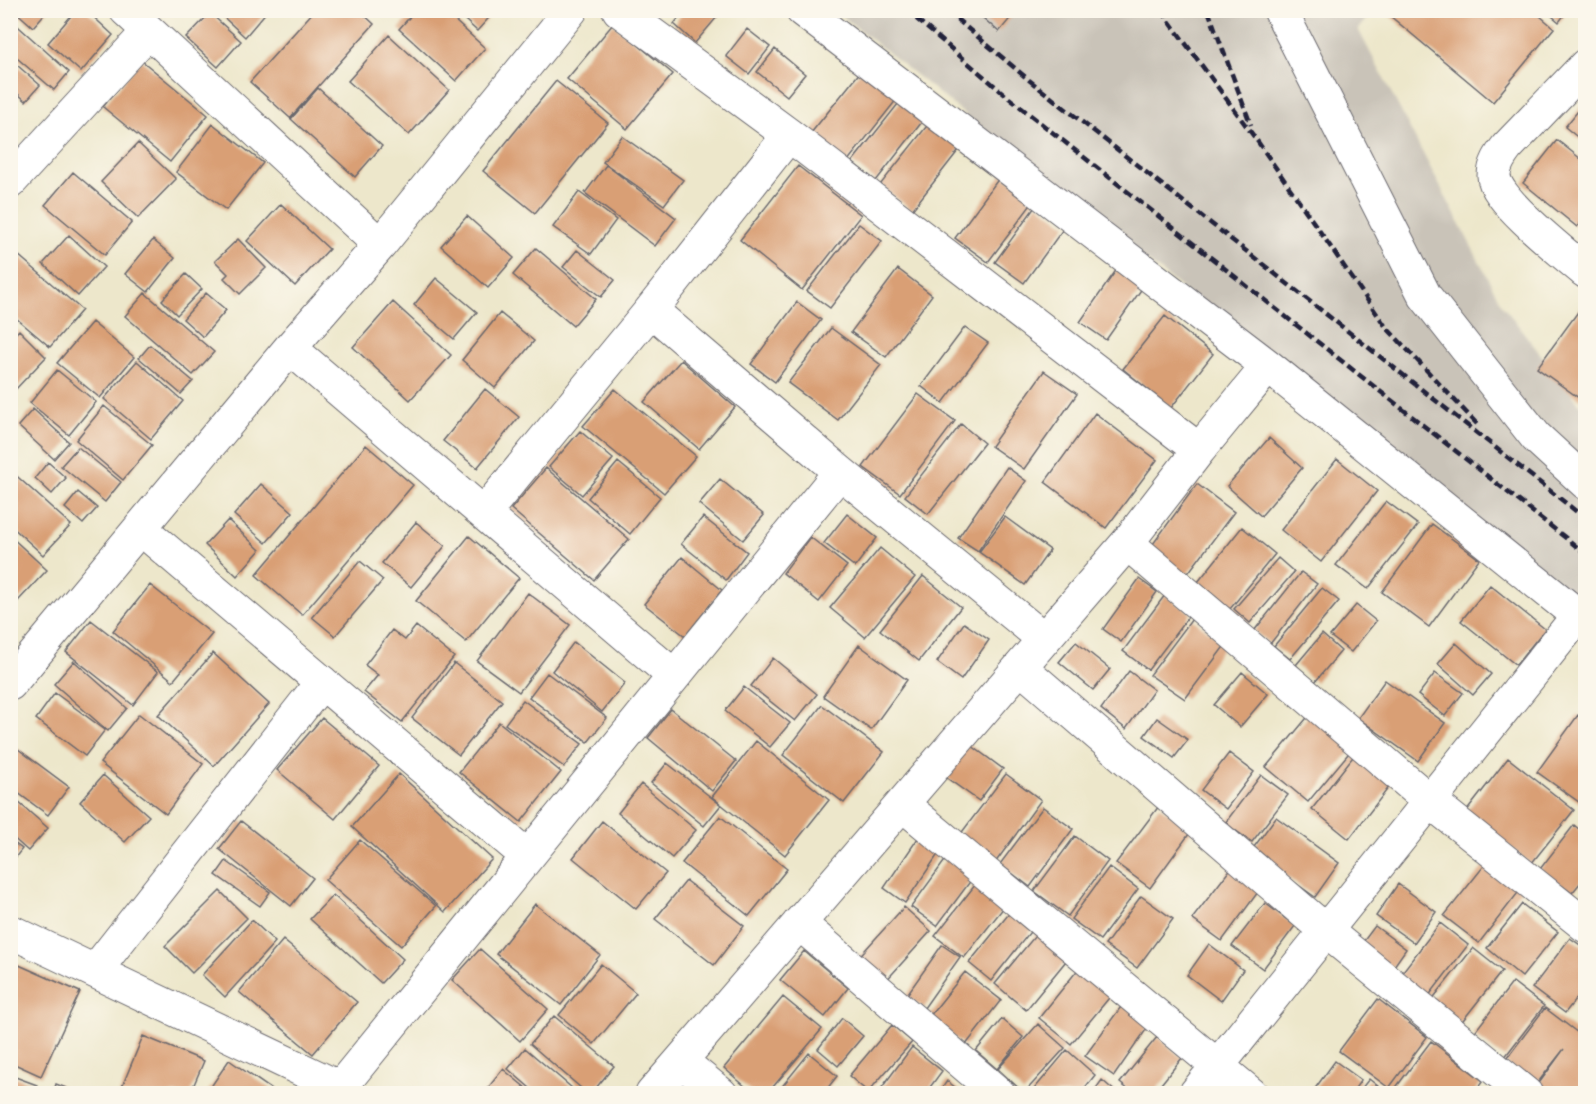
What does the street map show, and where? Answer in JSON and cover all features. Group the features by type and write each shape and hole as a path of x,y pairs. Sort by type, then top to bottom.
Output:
{"street":[{"path":"10,684 290,348 380,245 571,10"},
{"path":"619,10 789,135 1199,450"},
{"path":"802,10 1268,366 1582,619 1195,1094"},
{"path":"1280,10 1425,296 1536,437 1586,483"},
{"path":"10,182 137,21 380,245"},
{"path":"1586,65 1507,147 1497,160 1494,178 1501,195 1586,272"},
{"path":"484,513 651,310 789,135"},
{"path":"651,310 840,472 1044,639"},
{"path":"290,348 674,676"},
{"path":"652,1094 1127,543 1268,366"},
{"path":"10,931 337,1091 840,472"},
{"path":"140,528 527,856"},
{"path":"1127,543 1431,802 1586,926"},
{"path":"1020,667 1326,931 1526,1094"},
{"path":"95,971 322,682"},
{"path":"902,804 1251,1094"},
{"path":"799,923 999,1094"},
{"path":"681,1061 721,1094"}],"shaded area":[{"path":"836,11 1373,11 1358,29 1502,305 1585,411 1585,607 1522,561"}],"building":[{"path":"14,10 48,10 33,27"},
{"path":"76,10 86,10 113,35 81,72 48,43"},
{"path":"216,10 268,10 245,37"},
{"path":"315,10 359,10 374,24 290,118 250,82"},
{"path":"416,10 443,10 485,48 456,81 399,29"},
{"path":"454,10 496,10 477,31"},
{"path":"685,10 723,10 695,43 674,24"},
{"path":"974,10 1017,10 999,32"},
{"path":"1383,10 1533,10 1554,28 1493,102"},
{"path":"1545,10 1568,10 1559,22"},
{"path":"210,13 241,41 218,67 186,38"},
{"path":"10,19 69,72 54,90 10,52"},
{"path":"613,24 673,74 627,129 567,79"},
{"path":"747,29 770,47 749,74 726,56"},
{"path":"389,35 449,90 409,135 348,81"},
{"path":"775,49 805,74 787,96 757,72"},
{"path":"10,59 40,85 26,101 10,87"},
{"path":"141,60 208,115 170,162 103,107"},
{"path":"865,66 901,94 847,162 811,133"},
{"path":"556,81 608,123 535,213 483,171"},
{"path":"318,88 382,146 355,177 291,119"},
{"path":"902,99 925,118 876,181 852,162"},
{"path":"1586,101 1586,144 1565,127"},
{"path":"934,117 965,142 912,210 880,185"},
{"path":"213,124 263,163 226,210 176,172"},
{"path":"622,136 683,180 664,205 603,162"},
{"path":"1557,140 1586,163 1586,217 1577,227 1523,183"},
{"path":"138,143 176,179 138,218 101,182"},
{"path":"606,165 676,218 655,246 585,193"},
{"path":"798,166 861,215 802,290 740,240"},
{"path":"73,172 132,222 105,255 45,205"},
{"path":"1002,174 1036,198 988,262 955,238"},
{"path":"579,192 616,220 591,254 553,227"},
{"path":"281,204 329,249 295,286 247,241"},
{"path":"1037,204 1066,225 1024,283 995,262"},
{"path":"467,216 514,258 488,288 441,246"},
{"path":"859,224 882,241 830,308 807,291"},
{"path":"69,235 104,267 78,296 43,264"},
{"path":"238,239 266,268 240,294 224,278 228,274 215,261"},
{"path":"153,240 175,258 148,292 125,274"},
{"path":"10,248 82,310 50,347 10,313"},
{"path":"536,248 596,299 573,326 513,275"},
{"path":"577,250 615,280 601,297 563,267"},
{"path":"898,269 932,295 886,357 851,332"},
{"path":"1117,269 1143,287 1106,340 1080,322"},
{"path":"186,274 202,289 177,315 162,300"},
{"path":"436,278 477,312 454,339 414,305"},
{"path":"145,293 214,352 193,375 125,316"},
{"path":"206,293 226,310 203,337 183,319"},
{"path":"393,302 451,355 410,400 353,347"},
{"path":"797,302 821,320 775,382 751,364"},
{"path":"1583,305 1586,307 1586,403 1537,368"},
{"path":"500,313 534,341 495,388 462,360"},
{"path":"1165,316 1213,354 1171,408 1123,369"},
{"path":"92,322 134,357 100,398 57,363"},
{"path":"965,327 988,343 943,403 921,386"},
{"path":"831,328 881,365 838,420 788,383"},
{"path":"19,330 46,357 14,391 10,387 10,339"},
{"path":"150,345 193,381 181,394 139,358"},
{"path":"681,360 735,407 699,449 644,402"},
{"path":"137,361 183,401 151,439 104,399"},
{"path":"57,370 96,402 69,435 30,403"},
{"path":"1044,371 1077,394 1024,469 991,446"},
{"path":"485,389 519,417 477,468 443,441"},
{"path":"615,389 696,456 664,493 583,426"},
{"path":"918,394 955,421 900,494 863,467"},
{"path":"104,406 152,445 123,480 76,440"},
{"path":"33,409 69,442 54,459 18,426"},
{"path":"1095,413 1157,460 1106,528 1045,482"},
{"path":"961,424 984,443 928,514 905,496"},
{"path":"580,431 613,459 582,495 549,467"},
{"path":"1269,438 1302,468 1261,516 1227,486"},
{"path":"366,445 413,485 302,615 256,575"},
{"path":"78,447 121,482 105,502 61,466"},
{"path":"1337,459 1377,491 1321,562 1281,530"},
{"path":"48,462 66,478 52,494 35,478"},
{"path":"618,462 660,497 630,534 588,498"},
{"path":"1007,467 1026,481 978,551 958,538"},
{"path":"546,468 629,539 594,580 511,509"},
{"path":"10,470 71,525 43,555 10,525"},
{"path":"720,479 764,515 743,540 699,504"},
{"path":"261,484 293,512 266,543 234,515"},
{"path":"1197,484 1234,512 1186,576 1150,548"},
{"path":"78,492 97,508 83,524 65,508"},
{"path":"1386,501 1418,525 1368,589 1336,565"},
{"path":"847,514 877,538 855,567 824,543"},
{"path":"703,517 747,552 726,580 681,544"},
{"path":"1005,517 1050,550 1025,585 979,552"},
{"path":"228,520 260,550 237,576 205,545"},
{"path":"416,522 445,546 411,587 382,563"},
{"path":"1432,524 1479,559 1429,627 1382,592"},
{"path":"1242,527 1275,554 1230,609 1198,582"},
{"path":"10,536 47,570 18,601 10,594"},
{"path":"469,536 519,578 466,642 416,601"},
{"path":"810,537 847,566 819,602 783,573"},
{"path":"880,548 915,577 865,637 830,608"},
{"path":"682,557 722,590 685,636 644,604"},
{"path":"1278,558 1294,572 1250,623 1234,609"},
{"path":"360,561 383,580 335,636 312,617"},
{"path":"1301,572 1317,584 1270,644 1254,631"},
{"path":"923,576 961,607 919,661 880,630"},
{"path":"1139,579 1157,592 1121,642 1103,629"},
{"path":"150,585 212,634 173,681 113,631"},
{"path":"1490,585 1545,629 1516,665 1461,621"},
{"path":"1322,588 1339,601 1290,659 1274,646"},
{"path":"528,593 570,625 519,692 477,661"},
{"path":"1165,595 1191,613 1148,670 1123,651"},
{"path":"1356,605 1376,621 1351,652 1330,636"},
{"path":"1192,619 1226,644 1185,699 1150,675"},
{"path":"91,620 158,672 133,705 66,652"},
{"path":"964,623 989,640 961,680 937,662"},
{"path":"416,626 454,657 402,722 364,692 378,675 365,665 392,630 405,640"},
{"path":"1322,634 1341,651 1315,682 1296,665"},
{"path":"574,642 625,683 602,712 552,671"},
{"path":"1076,642 1110,669 1093,690 1059,662"},
{"path":"1456,643 1491,674 1473,695 1438,664"},
{"path":"859,645 907,680 871,730 823,696"},
{"path":"213,653 269,704 214,766 158,715"},
{"path":"773,658 817,694 795,721 751,686"},
{"path":"74,661 127,708 108,731 54,684"},
{"path":"454,663 502,701 459,755 412,718"},
{"path":"1129,671 1154,690 1126,729 1101,709"},
{"path":"1242,672 1268,694 1240,727 1214,705"},
{"path":"547,673 607,718 588,742 529,697"},
{"path":"1435,673 1463,693 1445,716 1418,695"},
{"path":"1385,680 1445,723 1418,761 1358,718"},
{"path":"744,687 790,723 770,747 725,711"},
{"path":"55,693 105,730 85,756 36,719"},
{"path":"523,700 582,744 564,767 505,724"},
{"path":"822,705 884,752 844,803 783,755"},
{"path":"671,709 736,761 712,791 648,738"},
{"path":"1311,713 1353,748 1308,802 1266,767"},
{"path":"139,714 203,764 166,814 100,763"},
{"path":"1578,715 1586,721 1586,807 1537,772"},
{"path":"322,718 379,766 335,819 277,770"},
{"path":"1157,718 1188,740 1174,758 1144,736"},
{"path":"499,722 561,772 521,822 459,772"},
{"path":"756,741 829,800 785,855 712,797"},
{"path":"10,743 69,787 48,815 10,787"},
{"path":"968,743 1003,769 979,801 944,776"},
{"path":"1229,753 1254,772 1226,809 1201,790"},
{"path":"1356,753 1393,782 1349,839 1312,809"},
{"path":"1508,758 1574,810 1531,864 1466,812"},
{"path":"667,763 721,805 704,826 651,783"},
{"path":"399,774 492,859 445,912 352,827"},
{"path":"1006,774 1041,800 995,863 959,836"},
{"path":"103,775 149,816 125,842 80,802"},
{"path":"1261,775 1288,795 1252,842 1225,823"},
{"path":"641,784 696,830 672,858 618,813"},
{"path":"10,795 48,828 28,851 10,835"},
{"path":"1159,806 1192,830 1150,888 1116,863"},
{"path":"1043,807 1073,829 1030,887 1000,864"},
{"path":"720,816 787,869 749,916 682,863"},
{"path":"1276,817 1339,863 1315,897 1251,851"},
{"path":"241,821 313,878 291,906 219,849"},
{"path":"602,821 666,873 636,909 573,858"},
{"path":"1574,825 1586,835 1586,876 1572,893 1540,869"},
{"path":"1075,836 1108,861 1068,916 1034,891"},
{"path":"918,838 939,853 905,903 884,888"},
{"path":"10,840 22,849 10,864"},
{"path":"360,840 436,906 401,946 325,880"},
{"path":"949,855 975,875 937,926 911,907"},
{"path":"226,861 270,892 260,906 216,875"},
{"path":"1487,862 1521,889 1479,943 1444,916"},
{"path":"1109,867 1138,889 1100,940 1071,919"},
{"path":"1232,867 1261,888 1222,941 1192,919"},
{"path":"979,880 1008,902 964,958 935,936"},
{"path":"686,881 744,926 714,965 655,919"},
{"path":"1398,884 1436,912 1414,943 1376,916"},
{"path":"220,891 247,918 192,973 165,946"},
{"path":"333,895 403,959 381,983 310,919"},
{"path":"1141,896 1173,919 1137,968 1105,945"},
{"path":"1265,903 1295,926 1263,969 1232,946"},
{"path":"535,904 600,955 561,1005 496,954"},
{"path":"1522,904 1558,932 1522,977 1487,948"},
{"path":"904,907 931,931 883,984 856,960"},
{"path":"1012,910 1034,927 991,981 969,963"},
{"path":"252,920 275,942 225,997 202,975"},
{"path":"1440,923 1468,945 1428,997 1400,975"},
{"path":"1375,926 1406,949 1392,969 1360,946"},
{"path":"1040,930 1070,956 1026,1010 995,984"},
{"path":"1570,938 1586,949 1586,986 1565,1013 1532,988"},
{"path":"283,940 357,1002 313,1054 239,992"},
{"path":"1209,944 1243,970 1221,1001 1187,975"},
{"path":"942,945 960,957 924,1008 906,996"},
{"path":"1473,948 1502,971 1460,1024 1431,1001"},
{"path":"480,949 548,1009 520,1041 452,980"},
{"path":"804,951 848,988 825,1017 780,980"},
{"path":"10,961 80,992 41,1076 10,1062"},
{"path":"601,964 636,993 594,1044 559,1015"},
{"path":"1080,967 1113,993 1071,1044 1039,1018"},
{"path":"965,972 1001,1000 965,1046 929,1017"},
{"path":"1513,982 1544,1006 1504,1058 1473,1034"},
{"path":"783,997 822,1029 767,1094 754,1094 724,1068"},
{"path":"1378,999 1427,1037 1389,1088 1339,1051"},
{"path":"1123,1004 1150,1024 1114,1076 1085,1056"},
{"path":"1545,1008 1586,1039 1586,1082 1577,1094 1547,1094 1537,1086 1564,1049 1535,1086 1504,1062"},
{"path":"554,1016 614,1066 591,1094 588,1094 530,1044"},
{"path":"842,1018 863,1036 838,1066 818,1049"},
{"path":"1002,1019 1023,1037 997,1069 976,1051"},
{"path":"1038,1024 1065,1048 1024,1093 998,1069"},
{"path":"892,1025 912,1042 868,1092 849,1076"},
{"path":"143,1036 204,1061 190,1094 119,1094"},
{"path":"1157,1037 1182,1058 1153,1094 1134,1094 1120,1083"},
{"path":"1431,1041 1483,1081 1473,1094 1398,1094 1394,1090"},
{"path":"912,1047 942,1071 925,1094 877,1094"},
{"path":"525,1048 579,1094 537,1094 508,1069"},
{"path":"1067,1050 1095,1075 1080,1094 1030,1094"},
{"path":"809,1053 837,1076 823,1094 776,1094"},
{"path":"229,1060 278,1094 206,1094"},
{"path":"1335,1061 1361,1080 1351,1094 1311,1094"},
{"path":"503,1069 533,1094 483,1094"},
{"path":"10,1075 37,1085 34,1094 10,1094"},
{"path":"1369,1079 1388,1094 1357,1094"},
{"path":"1102,1080 1118,1094 1092,1094"},
{"path":"947,1081 964,1094 938,1094"},
{"path":"56,1084 79,1093 79,1094 53,1094"}],"railway":[{"path":"906,10 1009,98 1586,554"},
{"path":"946,10 1029,80 1586,519"},
{"path":"1161,10 1258,142 1386,327 1477,424"},
{"path":"1208,10 1251,125"}]}
